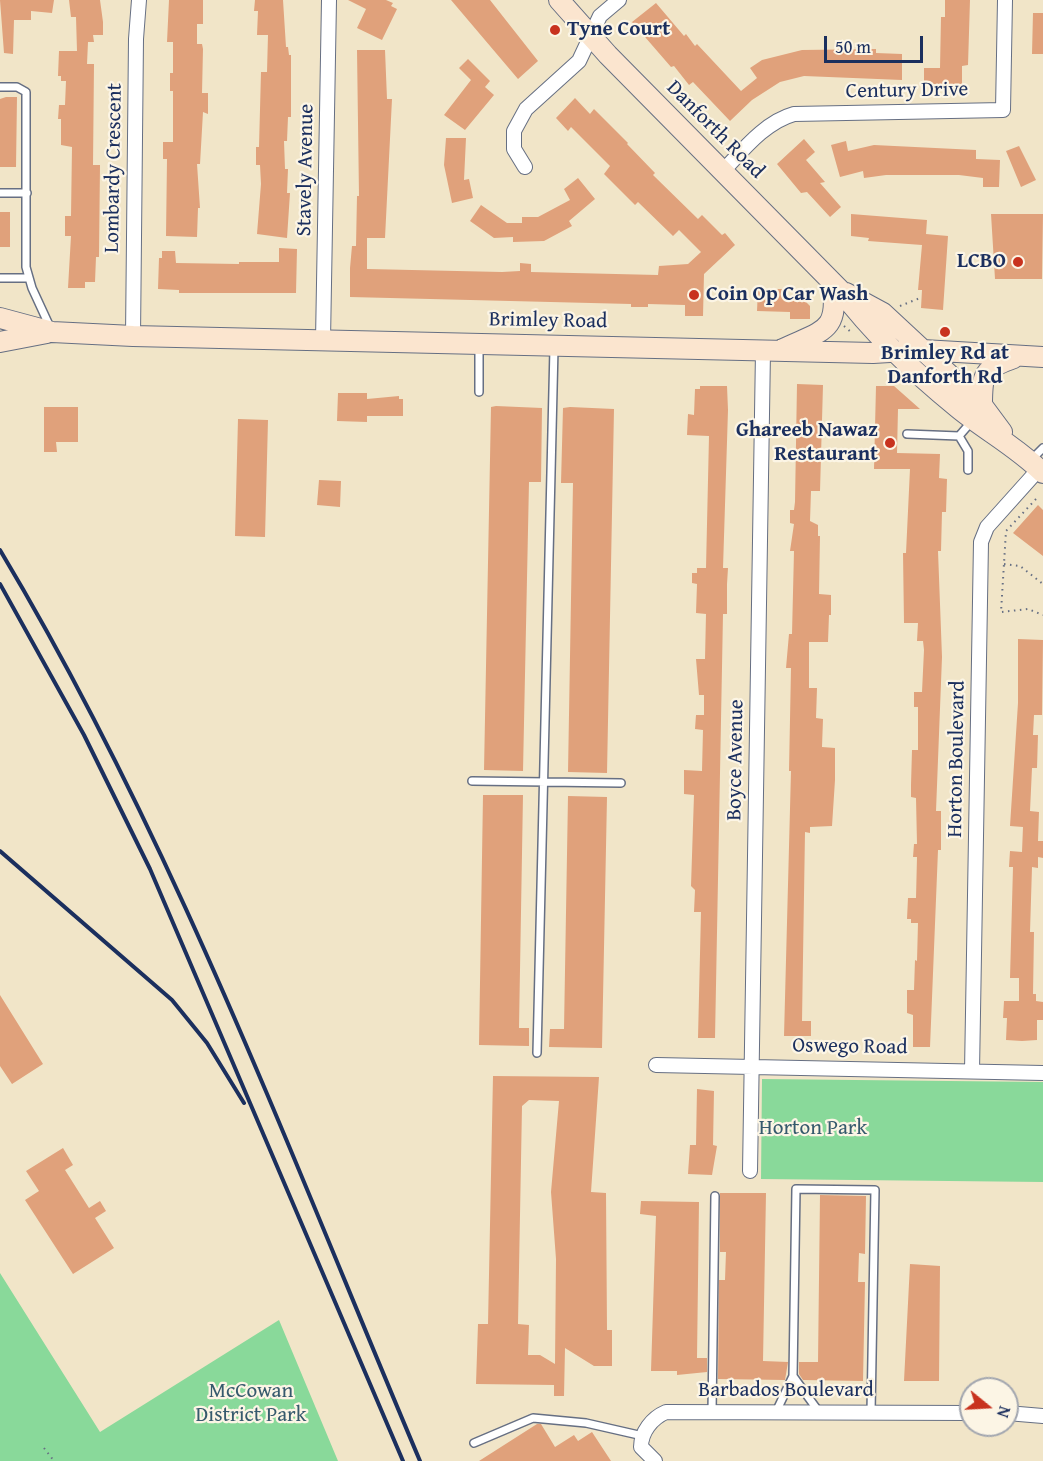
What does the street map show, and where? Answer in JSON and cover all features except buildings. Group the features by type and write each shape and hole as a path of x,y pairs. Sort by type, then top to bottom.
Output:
{"main road":[{"name":"Danforth Road","path":"559,0 837,287 867,326 896,352 977,412"},
{"name":"Danforth Road","path":"837,287 883,313 923,350 977,412 1012,446 1039,463"},
{"path":"771,351 822,331 832,321 836,308 837,287"},
{"name":"Brimley Road","path":"0,318 52,332 133,336 771,351 896,352 923,350 1043,357"},
{"name":"Brimley Road","path":"0,342 52,332"},
{"path":"977,412 982,380 993,366 1017,357"}],"street":[{"name":"Lombardy Crescent","path":"133,336 136,39 139,0"},
{"name":"Stavely Avenue","path":"323,340 329,0"},
{"path":"525,167 514,149 514,131 526,110 579,61 600,16 619,0"},
{"name":"Century Drive","path":"723,171 780,118 794,114 1003,110 1005,0"},
{"name":"Boyce Avenue","path":"750,1171 771,351"},
{"name":"Horton Boulevard","path":"972,1071 981,542 987,527 1039,463"},
{"name":"Oswego Road","path":"656,1065 1043,1073"},
{"name":"Barbados Boulevard","path":"643,1436 646,1428 666,1412 959,1413"},
{"path":"1019,1414 1043,1416"},
{"path":"643,1436 641,1448 652,1460"}],"lane":[{"path":"0,87 17,87 26,92 26,267 52,332"},
{"path":"0,193 27,193"},
{"path":"0,278 29,278"},
{"path":"479,344 479,392"},
{"path":"537,1053 554,346"},
{"path":"959,436 977,412"},
{"path":"907,434 959,436"},
{"path":"959,436 968,451 968,470"},
{"path":"471,781 621,783"},
{"path":"776,1412 793,1376 796,1189 875,1190 871,1412"},
{"path":"712,1412 715,1196"},
{"path":"793,1376 819,1412"},
{"path":"474,1443 533,1418 586,1423 643,1436"}],"path":[{"path":"883,313 920,298"},
{"path":"1036,499 1006,531 1001,612 1028,609 1043,615"},
{"path":"1004,564 1020,566 1043,584"},
{"path":"45,1448 54,1461"}],"green space":[{"name":"Horton Park","path":"762,1079 1043,1082 1043,1182 761,1179"},
{"name":"McCowan District Park","path":"0,1273 100,1432 279,1320 338,1461 0,1461"}],"railway":[{"path":"0,550 62,659 120,770 174,883 226,998 420,1461"},
{"path":"0,584 84,735 150,869 403,1461"},
{"path":"0,851 172,1000 207,1043 244,1103"}],"place":[{"name":"Tyne Court","path":"555,30"},
{"name":"LCBO","path":"1018,262"},
{"name":"Coin Op Car Wash","path":"694,295"},
{"name":"Brimley Rd at Danforth Rd","path":"945,332"},
{"name":"Ghareeb Nawaz Restaurant","path":"890,443"}]}
